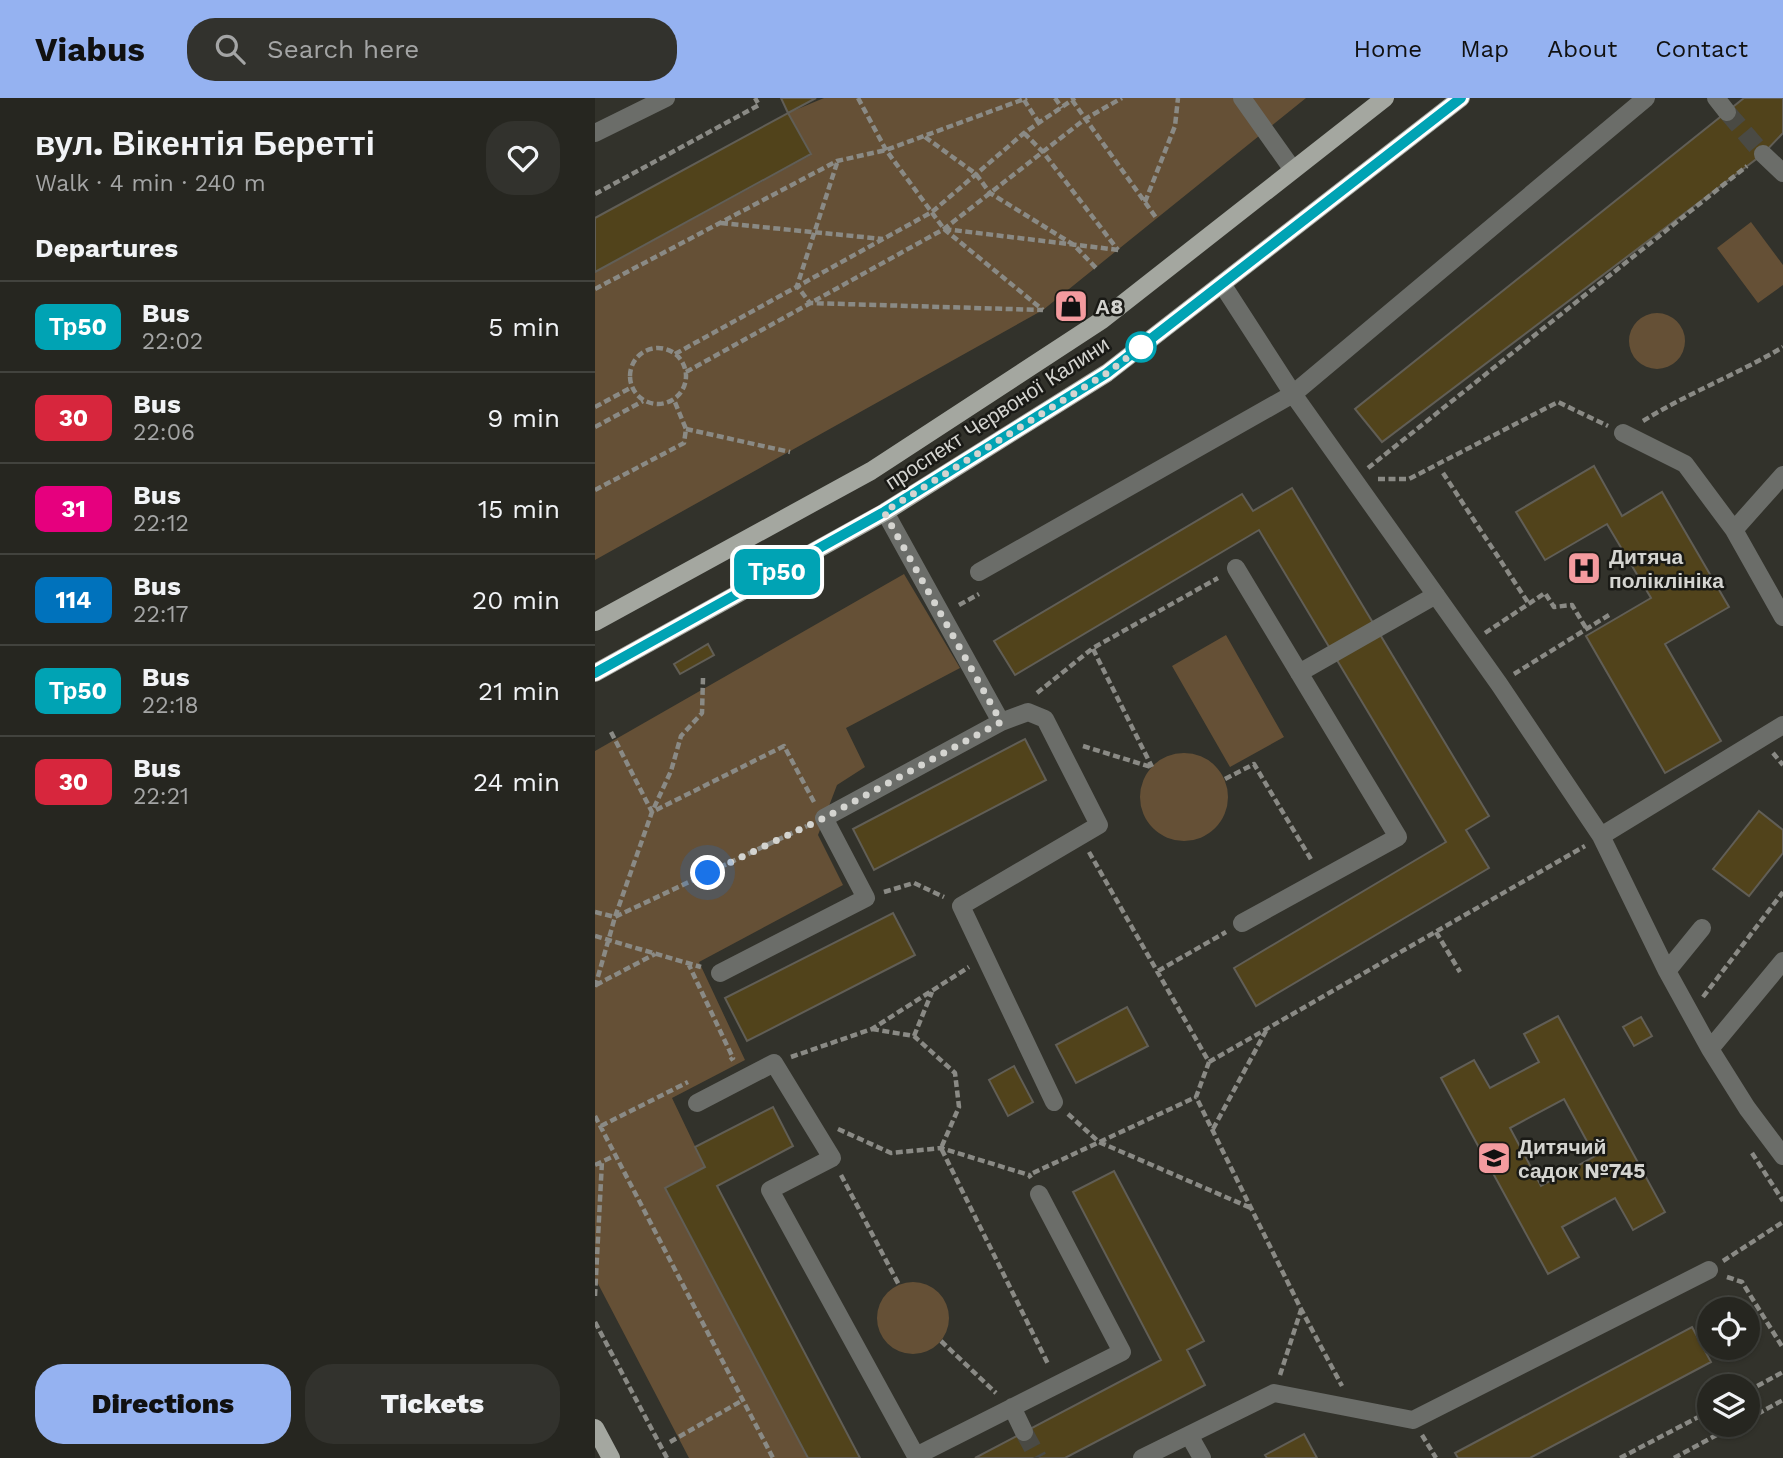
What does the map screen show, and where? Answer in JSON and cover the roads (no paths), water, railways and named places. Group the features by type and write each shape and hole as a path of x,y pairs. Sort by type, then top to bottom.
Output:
{"main road":[{"name":"проспект Червоної Калини","path":"595,622 871,471 1101,320 1385,98"},
{"name":"проспект Червоної Калини","path":"595,673 884,512 1107,373 1461,98"},
{"path":"595,1428 611,1458"}],"lane":[{"path":"595,133 666,98"},
{"path":"1242,98 1293,170"},
{"path":"979,572 1293,394 1646,98"},
{"path":"1763,154 1783,173"},
{"path":"1222,284 1293,394 1499,684 1594,841 1710,1049 1747,1108 1783,1156"},
{"path":"1623,433 1685,464 1734,530 1783,617"},
{"path":"1734,530 1783,475"},
{"path":"884,512 1001,722"},
{"path":"1236,568 1398,837 1242,923"},
{"path":"1299,673 1436,595"},
{"path":"720,973 866,898 824,818 1001,722 1028,712 1037,714 1045,719 1099,825 961,906 1054,1102"},
{"path":"1594,841 1783,725"},
{"path":"1667,971 1702,929"},
{"path":"1710,1049 1783,961"},
{"path":"697,1103 774,1063 832,1158 770,1190 916,1456 1122,1352 1039,1194"},
{"path":"1142,1458 1273,1393 1413,1420 1709,1270"},
{"path":"1012,1407 1024,1432"},
{"path":"1189,1435 1202,1458"}],"tunnel":[{"path":"1727,112 1763,154"},
{"path":"1024,1432 1038,1458"}],"place":[{"name":"А8","path":"1071,306"},
{"name":"Дитяча поліклініка","path":"1584,568"},
{"name":"Дитячий садок №745","path":"1494,1158"}]}
